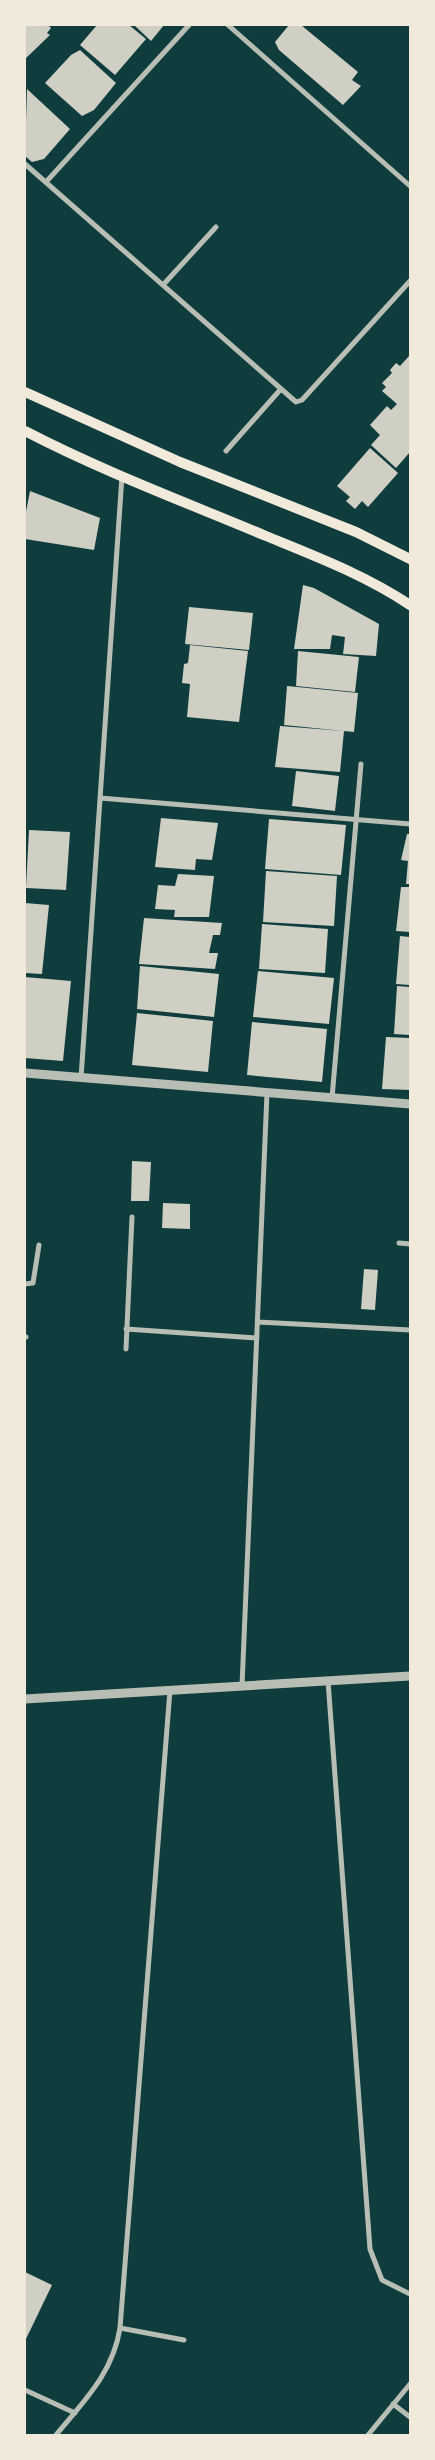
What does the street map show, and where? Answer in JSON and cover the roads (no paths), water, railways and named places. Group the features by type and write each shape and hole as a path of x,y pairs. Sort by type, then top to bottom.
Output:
{"main road":[{"path":"25,392 180,462 356,532 410,559"},
{"path":"25,431 122,475 340,566 386,589 410,605"}],"street":[{"path":"46,182 189,25"},
{"path":"228,25 410,186"},
{"path":"25,164 280,390 296,402 302,400 410,281"},
{"path":"163,285 216,226"},
{"path":"226,451 280,390"},
{"path":"81,1078 122,475"},
{"path":"332,1098 361,764"},
{"path":"100,798 410,824"},
{"path":"25,1073 410,1104"},
{"path":"242,1686 267,1093"},
{"path":"126,1349 132,1217"},
{"path":"399,1243 410,1244"},
{"path":"25,1284 33,1284 39,1245"},
{"path":"258,1322 410,1330"},
{"path":"126,1329 257,1338"},
{"path":"25,1699 410,1676"},
{"path":"328,1681 370,2249 382,2280 410,2294"},
{"path":"56,2435 104,2374 116,2350 120,2328 170,1690"},
{"path":"120,2328 184,2340"},
{"path":"368,2435 410,2384"},
{"path":"25,2390 75,2413"},
{"path":"393,2404 410,2417"}]}
